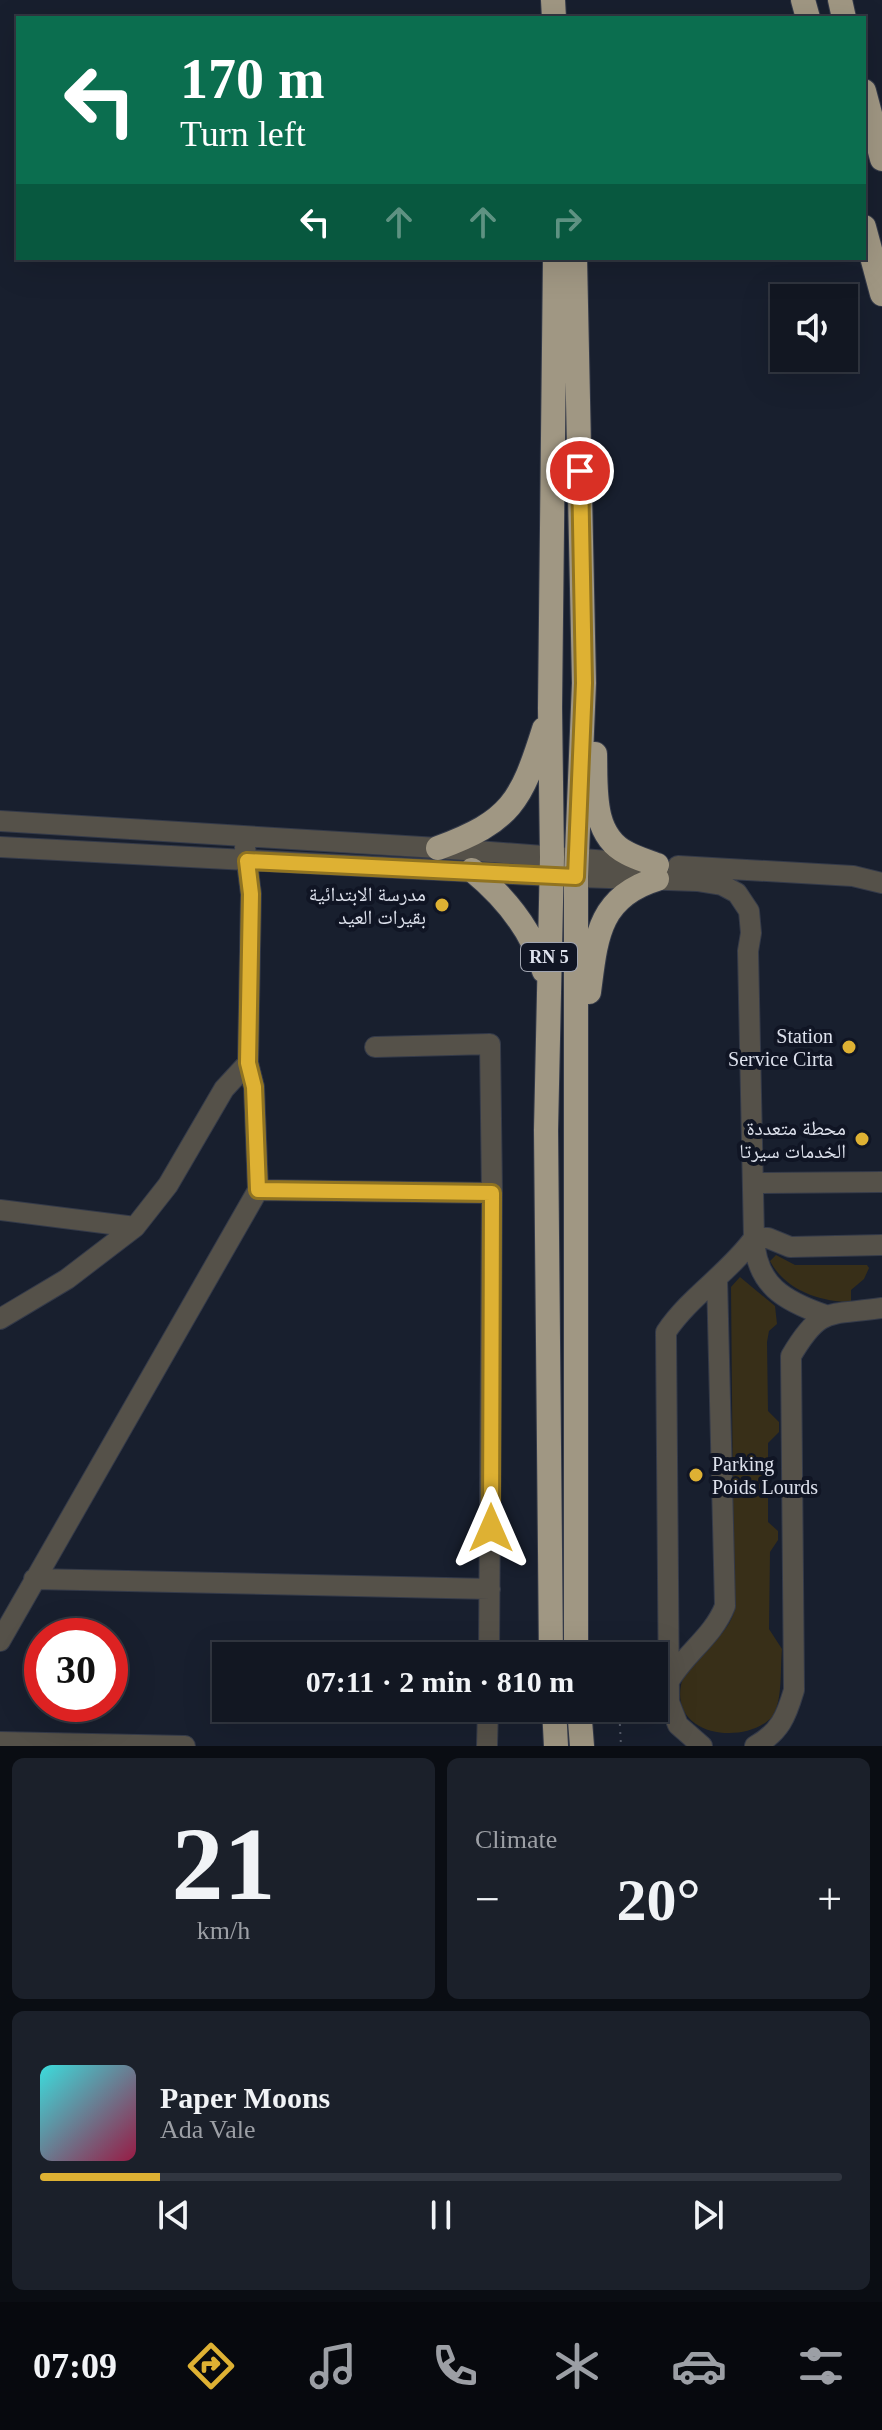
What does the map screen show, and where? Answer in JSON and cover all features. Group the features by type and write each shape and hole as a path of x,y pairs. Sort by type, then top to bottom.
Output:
{"highway":[{"path":"866,99 882,159"},
{"path":"866,234 882,294"},
{"name":"RN 5","path":"551,1642 546,1145 555,260"},
{"name":"RN 5","path":"575,260 584,683 576,868 576,1642"},
{"path":"577,1049 601,924 622,896 657,872 625,853 611,840 601,823 597,804 594,720 584,683"},
{"path":"438,848 477,833 513,804 528,779 550,708"},
{"path":"472,870 507,903 521,923 538,955 548,989"},
{"path":"555,1722 556,1746"},
{"path":"580,1722 582,1746"}],"street":[{"path":"0,821 438,848 576,868 853,876 882,883"},
{"path":"0,1641 258,1190 254,1087 248,1063 251,894 243,835"},
{"path":"0,847 472,870 551,866"},
{"path":"657,872 722,885 737,893 749,911 755,1260 765,1279 781,1295 803,1307 825,1315 882,1308"},
{"path":"375,1047 490,1044 489,1642"},
{"path":"0,1319 67,1279 135,1227 168,1185 224,1089 248,1063"},
{"path":"753,1183 882,1182"},
{"path":"258,1190 492,1193"},
{"path":"0,1210 135,1227"},
{"path":"754,1238 768,1238 790,1247 882,1245"},
{"path":"668,1642 666,1332 754,1238"},
{"path":"702,1746 678,1725 669,1702 668,1683 676,1669 712,1631 725,1606 717,1278"},
{"path":"755,1746 773,1736 787,1713 794,1690 791,1356 806,1330 825,1315"},
{"path":"34,1579 490,1589"},
{"path":"487,1746 488,1722"},
{"path":"0,1742 185,1746"}],"path":[{"path":"620,1722 621,1746"}],"shaded area":[{"path":"776,1255 795,1265 867,1265 869,1268 864,1279 851,1290 851,1302 827,1300 804,1292 785,1280 770,1261"},
{"path":"740,1277 775,1306 777,1324 769,1331 767,1342 768,1411 779,1422 779,1432 768,1443 768,1522 778,1531 778,1540 770,1552 769,1629 782,1649 780,1692 773,1716 746,1731 729,1733 699,1726 687,1716 681,1702 681,1685 691,1665 723,1632 734,1612 731,1287"}],"place":[{"name":"مدرسة الابتدائية بقيرات العيد","path":"442,905"},
{"name":"Station Service Cirta","path":"849,1047"},
{"name":"محطة متعددة الخدمات سيرتا","path":"862,1139"},
{"name":"Parking Poids Lourds","path":"696,1475"}],"route":[{"path":"491,1528 492,1193 258,1190 254,1087 248,1063 251,894 247,861 576,877 584,683 580,471"}]}
